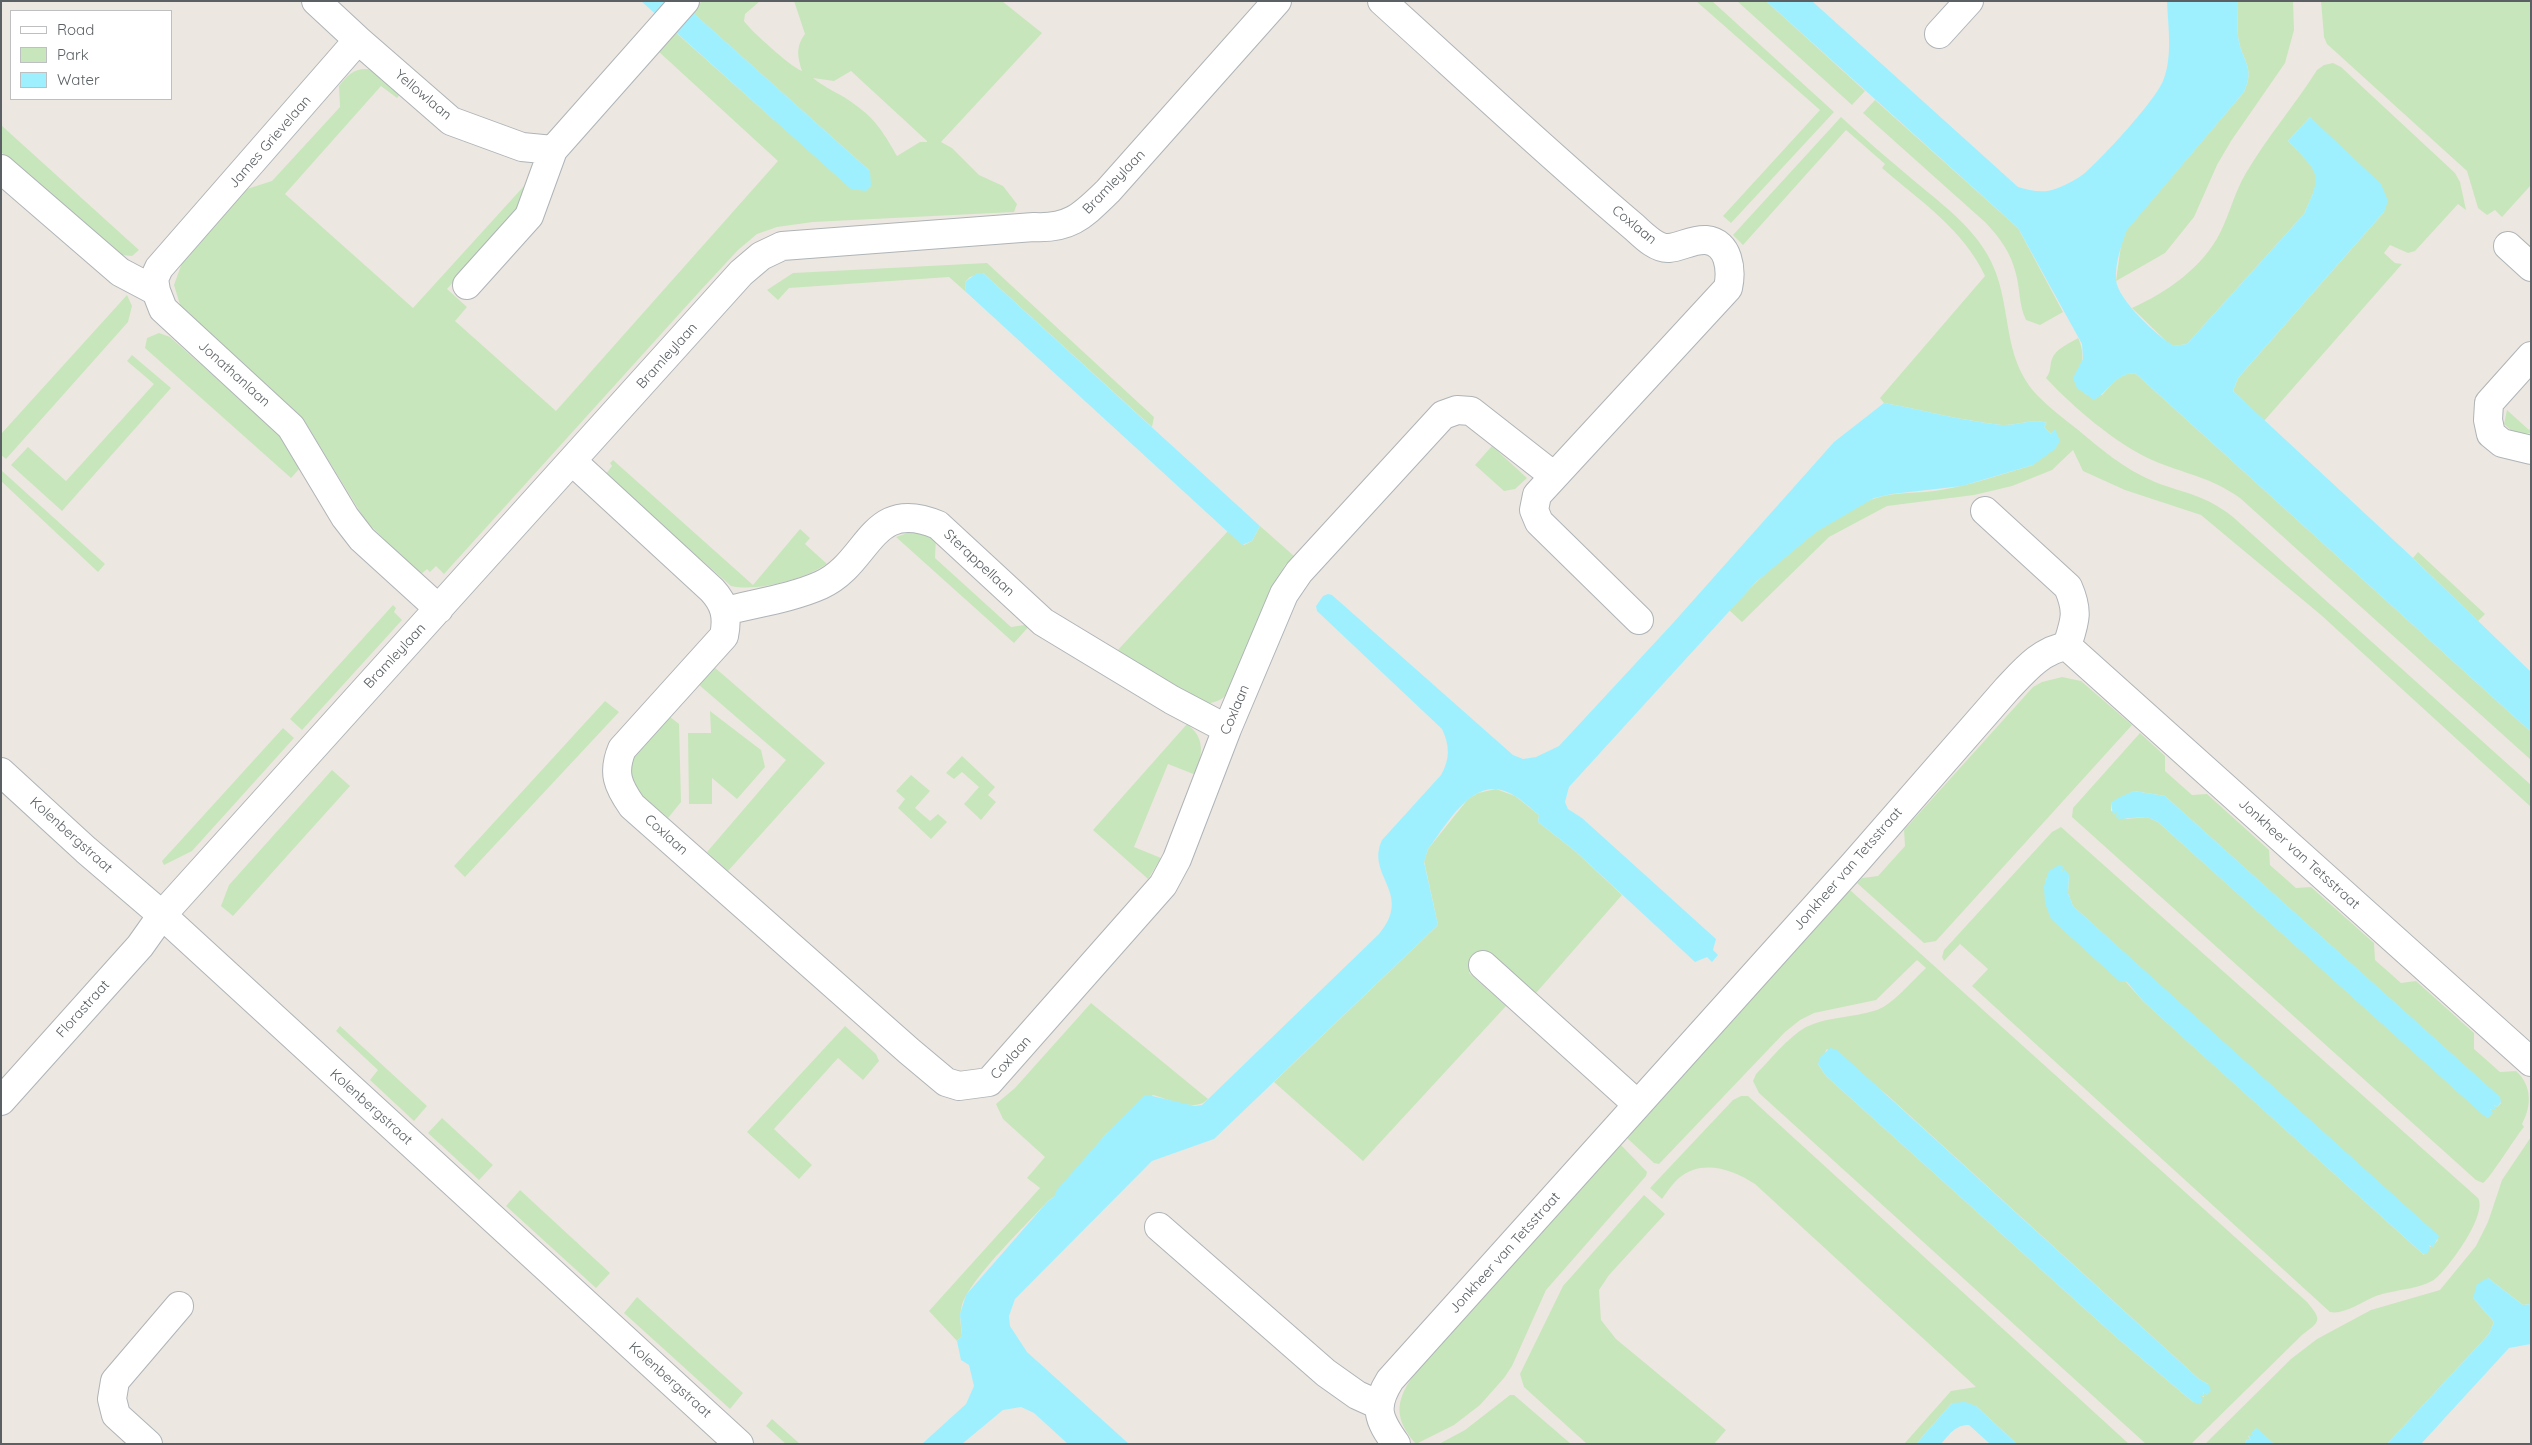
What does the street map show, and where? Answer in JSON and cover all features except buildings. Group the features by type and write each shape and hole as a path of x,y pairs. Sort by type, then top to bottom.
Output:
{"street":[{"path":"316,1 358,40"},
{"path":"467,284 529,216 553,150 685,1"},
{"name":"Bramleylaan","path":"162,915 741,274 761,256 782,246 1034,227 1054,228 1082,216 1108,192 1277,1"},
{"name":"Coxlaan","path":"1382,1 1600,198 1657,246 1668,248 1685,242 1706,240 1718,245 1728,258 1731,272 1728,288 1537,495 1534,510 1539,522 1639,620"},
{"path":"1939,34 1969,1"},
{"name":"Yellowlaan","path":"358,40 451,121 522,147 553,150"},
{"name":"James Grievelaan","path":"156,291 154,279 159,268 358,40"},
{"path":"1,169 8,172 120,272 156,291"},
{"path":"2508,246 2531,267"},
{"name":"Jonathanlaan","path":"156,291 163,309 291,427 345,518 362,539 438,609"},
{"path":"2531,356 2489,403 2488,420 2491,434 2502,443 2531,450"},
{"name":"Coxlaan","path":"725,611 727,622 724,636 622,749 616,763 622,791 632,806 946,1082 959,1086 989,1082 1163,885 1178,859 1227,729 1284,594 1299,572 1443,415 1458,410 1471,411 1554,476"},
{"path":"572,461 712,590 720,599 725,611"},
{"path":"1985,511 2068,588 2076,604 2076,620 2067,646"},
{"name":"Sterappellaan","path":"725,611 821,585 841,571 881,527 899,518 921,518 938,525 1043,622 1172,700 1227,729"},
{"name":"Jonkheer van Tetsstraat","path":"1379,1405 1381,1394 1390,1380 1848,870 2006,690 2025,670 2052,648 2067,646 2531,1062"},
{"name":"Kolenbergstraat","path":"1,772 86,850 162,915 739,1444"},
{"name":"Florastraat","path":"1,1100 140,946 162,915"},
{"path":"1483,965 1637,1104"},
{"path":"1159,1227 1326,1373 1356,1395 1379,1405 1382,1425 1396,1444"},
{"path":"148,1444 116,1415 112,1399 115,1381 178,1306"}],"green space":[{"path":"702,1 760,1 745,14 744,21 772,48 802,71 799,48 805,34 794,1 1002,1 1042,33 941,142 952,148 979,175 1003,186 1017,204 1014,212 813,222 777,227 757,234 738,250 700,291 444,574 436,566 430,572 427,569 420,575 365,520 305,422 181,308 174,285 183,260 247,189 272,181 340,107 339,86 346,78 358,70 373,70 401,93 397,98 381,86 285,194 413,308 524,186 525,194 519,208 447,289 467,307 455,321 556,411 778,161 658,51 674,31 773,119 870,171 692,12","holes":["851,71 927,141 920,142 897,156 882,132 866,113 813,78 834,81"]},
{"path":"1696,1 1712,1 1834,112 1731,223 1723,216 1820,110"},
{"path":"1737,1 1766,1 1865,91 1852,105"},
{"path":"2238,1 2293,1 2294,30 2285,63 2231,141 2217,165 2194,217 2165,253 2116,281 2121,245 2126,230 2244,92 2249,76 2238,36"},
{"path":"2321,1 2531,1 2531,185 2502,217 2495,210 2487,215 2478,208 2467,171 2327,44 2324,37"},
{"path":"2333,63 2341,67 2455,173 2460,182 2466,210 2458,204 2415,251 2408,253 2390,245 2384,253 2395,263 2402,264 2264,421 2233,391 2238,378 2384,212 2310,117 2288,141 2307,160 2316,173 2315,189 2304,214 2187,344 2174,346 2168,343 2132,308 2170,287 2194,268 2204,257 2220,233 2239,187 2254,160 2317,70 2324,65"},
{"path":"1875,100 2018,228 2063,312 2040,325 2026,320 2022,309 2014,266 2000,240 1986,223 1863,113"},
{"path":"1841,117 1953,214 1980,243 1996,272 2012,346 2018,364 2026,381 2039,397 2123,465 2155,482 2205,499 2233,517 2531,785 2531,807 2321,615 2201,515 2125,490 2083,471 2073,450 2052,470 2012,486 1974,495 1887,506 1829,537 1742,622 1729,610 1760,578 1796,547 1834,519 1853,508 1881,496 1953,488 2033,465 2055,430 2051,434 2044,427 2047,423 2041,422 2002,425 1973,421 1884,403 1880,398 1985,276 1976,259 1953,230 1882,168 1885,164 1846,130 1743,245 1733,235"},
{"path":"1,125 139,250 132,256 122,255 1,152"},
{"path":"987,263 1154,417 1152,427 983,273 970,277 965,282 966,292 949,277 789,288 778,300 767,290 793,273"},
{"path":"127,295 132,306 128,322 6,459 1,455 1,434"},
{"path":"159,333 170,337 278,433 286,442 301,467 291,478 145,348 147,338"},
{"path":"2078,338 2082,350 2079,388 2087,395 2102,395 2120,377 2129,373 2135,373 2531,732 2531,760 2240,498 2207,480 2164,465 2138,453 2110,435 2069,401 2046,378 2056,352"},
{"path":"132,355 171,388 62,511 11,465 28,447 66,481 154,384 127,361"},
{"path":"2507,410 2529,430 2531,428 2531,433 2515,434 2504,424"},
{"path":"1492,446 1527,478 1515,489 1504,491 1475,465"},
{"path":"613,460 753,585 800,529 810,538 805,544 827,564 806,575 767,586 731,586 605,475 612,466 610,463"},
{"path":"1,470 105,564 98,572 1,481"},
{"path":"1260,526 1294,556 1285,565 1269,594 1231,687 1223,697 1213,703 1204,704 1116,652 1228,531 1244,545 1252,541"},
{"path":"916,530 936,536 935,558 1011,627 1031,624 1014,643 896,537"},
{"path":"2418,552 2485,614 2478,621 2413,558"},
{"path":"393,605 396,608 394,612 402,620 302,730 290,719"},
{"path":"713,666 825,763 728,871 707,852 786,760 698,684"},
{"path":"2062,677 2081,681 2132,725 1936,941 1924,943 1857,883 1862,878 1878,876 1905,846 1904,830 2033,687 2042,682"},
{"path":"605,701 619,712 465,877 454,866"},
{"path":"710,711 761,750 765,767 737,799 712,778 712,804 689,804 688,733 711,733"},
{"path":"669,716 679,724 681,802 668,818 636,788 631,778 631,768 639,749"},
{"path":"1187,724 1193,729 1200,741 1201,754 1198,768 1196,775 1168,764 1134,847 1161,858 1148,879 1093,830"},
{"path":"283,728 294,738 192,851 164,865 162,861"},
{"path":"2140,733 2165,756 2165,771 2192,795 2207,794 2269,850 2270,865 2296,888 2311,887 2374,943 2375,960 2401,983 2416,981 2474,1033 2474,1049 2500,1072 2516,1071 2525,1083 2529,1096 2528,1110 2522,1124 2524,1127 2486,1180 2483,1183 2476,1180 2072,817 2073,808","holes":["2134,791 2165,796 2499,1097 2501,1103 2497,1107 2493,1105 2488,1118 2158,822 2147,817 2126,819 2116,811 2111,811 2111,803"]},
{"path":"962,756 995,787 988,795 996,802 981,820 964,804 979,787 962,772 954,779 946,773"},
{"path":"332,770 350,786 233,916 221,906 229,885"},
{"path":"911,775 930,791 915,808 930,821 938,814 947,822 931,839 898,808 905,799 896,791"},
{"path":"1496,789 1515,796 1539,815 1538,822 1575,851 1622,895 1536,993 1488,951 1469,973 1506,1006 1363,1161 1274,1082 1438,925 1424,861 1428,849 1468,799 1478,793"},
{"path":"2061,827 2478,1198 2480,1206 2466,1240 2449,1264 2435,1279 2423,1285 2376,1296 2341,1311 2330,1312 1972,986 1988,969 1960,944 1944,961 1942,957 1944,950 2052,832","holes":["2063,868 2061,871 2069,875 2068,893 2073,906 2438,1240 2435,1243 2431,1242 2431,1247 2428,1245 2424,1255 2143,1001 2045,903 2046,879"]},
{"path":"1850,890 2307,1302 2315,1313 2317,1320 2191,1444 2146,1444 1759,1093 1753,1081 1756,1074 1780,1049 1806,1027 1823,1021 1877,1010 1889,1003 1926,968 1917,960 1876,1000 1814,1013 1800,1020 1785,1032 1659,1164 1654,1163 1627,1138","holes":["1827,1049 1886,1094 2199,1379 2208,1384 2207,1395 2204,1391 2204,1397 2200,1395 2193,1402 2116,1337 1826,1076 1818,1064"]},
{"path":"1091,1003 1208,1099 1203,1103 1189,1105 1153,1095 1106,1134 1054,1197 1014,1237 976,1281 962,1305 960,1317 962,1336 957,1341 929,1311 1040,1188 1027,1178 1045,1157 1003,1119 996,1104 1015,1088"},
{"path":"340,1026 427,1106 414,1121 370,1080 378,1070 336,1031"},
{"path":"845,1026 876,1054 879,1061 863,1080 838,1058 774,1129 812,1165 799,1179 747,1132"},
{"path":"1741,1096 1748,1096 2129,1444 2017,1444 1976,1406 1952,1403 1916,1444 1904,1444 1951,1391 1976,1387 1755,1184 1747,1179 1728,1171 1708,1167 1688,1172 1679,1178 1662,1199 1650,1188 1733,1100"},
{"path":"442,1118 493,1165 479,1180 428,1133"},
{"path":"2531,1137 2531,1304 2523,1305 2488,1278 2473,1298 2494,1322 2489,1334 2387,1444 2274,1444 2256,1429 2252,1433 2254,1436 2248,1436 2251,1440 2247,1439 2245,1444 2205,1444 2291,1359 2317,1339 2371,1310 2440,1290 2476,1246 2488,1222 2502,1180"},
{"path":"1621,1145 1647,1172 1646,1176 1546,1290 1512,1366 1504,1378 1480,1405 1454,1425 1416,1444 1404,1426 1400,1410 1403,1394 1413,1376"},
{"path":"520,1190 610,1273 596,1288 506,1206"},
{"path":"1644,1195 1665,1214 1609,1275 1599,1290 1601,1320 1616,1339 1726,1430 1714,1444 1587,1444 1524,1387 1520,1374 1563,1286"},
{"path":"637,1297 743,1393 730,1409 624,1313"},
{"path":"1510,1395 1514,1395 1571,1444 1439,1444 1465,1430"},
{"path":"772,1419 800,1444 786,1444 766,1426"}],"water":[{"path":"641,1 680,1 870,171 871,186 866,191 851,189"},
{"path":"1766,1 1812,1 2018,187 2044,191 2065,185 2086,172 2128,128 2158,90 2163,81 2168,62 2167,1 2238,1 2238,36 2249,76 2244,92 2127,230 2116,268 2118,288 2139,317 2158,334 2174,346 2187,344 2304,214 2314,189 2315,174 2312,167 2288,141 2310,117 2381,184 2388,201 2384,212 2238,378 2233,391 2413,558 2531,672 2531,732 2135,373 2118,379 2094,400 2077,388 2073,378 2083,359 2082,344 2018,228"},
{"path":"977,273 983,273 1260,526 1252,541 1242,545 966,292 965,282"},
{"path":"1884,403 2002,425 2030,422 2047,423 2044,427 2051,434 2055,429 2060,441 2055,449 2033,465 1962,486 1892,494 1874,498 1816,532 1756,582 1569,787 1565,802 1568,809 1582,818 1716,939 1713,950 1718,955 1712,962 1707,957 1695,962 1575,851 1538,822 1539,815 1520,799 1507,792 1494,789 1482,791 1471,797 1451,817 1428,849 1424,862 1438,925 1214,1139 1152,1161 1015,1299 1009,1316 1010,1326 1027,1352 1129,1444 1068,1444 1034,1413 1021,1407 1003,1410 962,1444 922,1444 966,1404 974,1386 969,1365 961,1360 957,1341 962,1336 960,1314 966,1295 1048,1201 1054,1197 1057,1190 1106,1134 1144,1096 1148,1095 1195,1106 1202,1105 1379,934 1388,920 1392,907 1391,896 1379,864 1378,853 1382,840 1441,775 1446,763 1448,747 1442,729 1317,611 1316,606 1323,596 1332,595 1513,755 1523,759 1536,757 1559,746 1673,623 1834,442"},
{"path":"2134,791 2165,796 2500,1097 2501,1102 2497,1107 2494,1105 2496,1110 2490,1109 2493,1112 2488,1118 2483,1115 2158,822 2147,817 2118,819 2120,816 2116,817 2117,812 2113,815 2111,803"},
{"path":"2059,865 2064,867 2061,871 2065,870 2069,875 2068,893 2073,906 2439,1236 2433,1247 2428,1245 2430,1248 2427,1254 2423,1254 2179,1034 2143,1001 2127,982 2119,981 2051,919 2045,903 2044,886 2049,871"},
{"path":"1830,1048 1837,1050 2199,1379 2208,1384 2211,1390 2207,1395 2203,1392 2205,1396 2200,1396 2203,1399 2200,1404 2193,1402 2116,1337 1826,1076 1818,1064 1820,1057"},
{"path":"2488,1278 2523,1305 2531,1304 2531,1344 2509,1348 2421,1444 2387,1444 2489,1334 2494,1322 2473,1298 2477,1284 2481,1284 2480,1282"},
{"path":"1965,1402 1976,1406 2017,1444 1990,1444 1969,1425 1964,1425 1956,1428 1941,1444 1916,1444 1952,1403"},
{"path":"2257,1428 2274,1444 2245,1444 2247,1439 2251,1440 2248,1435 2254,1436 2251,1433"}]}
